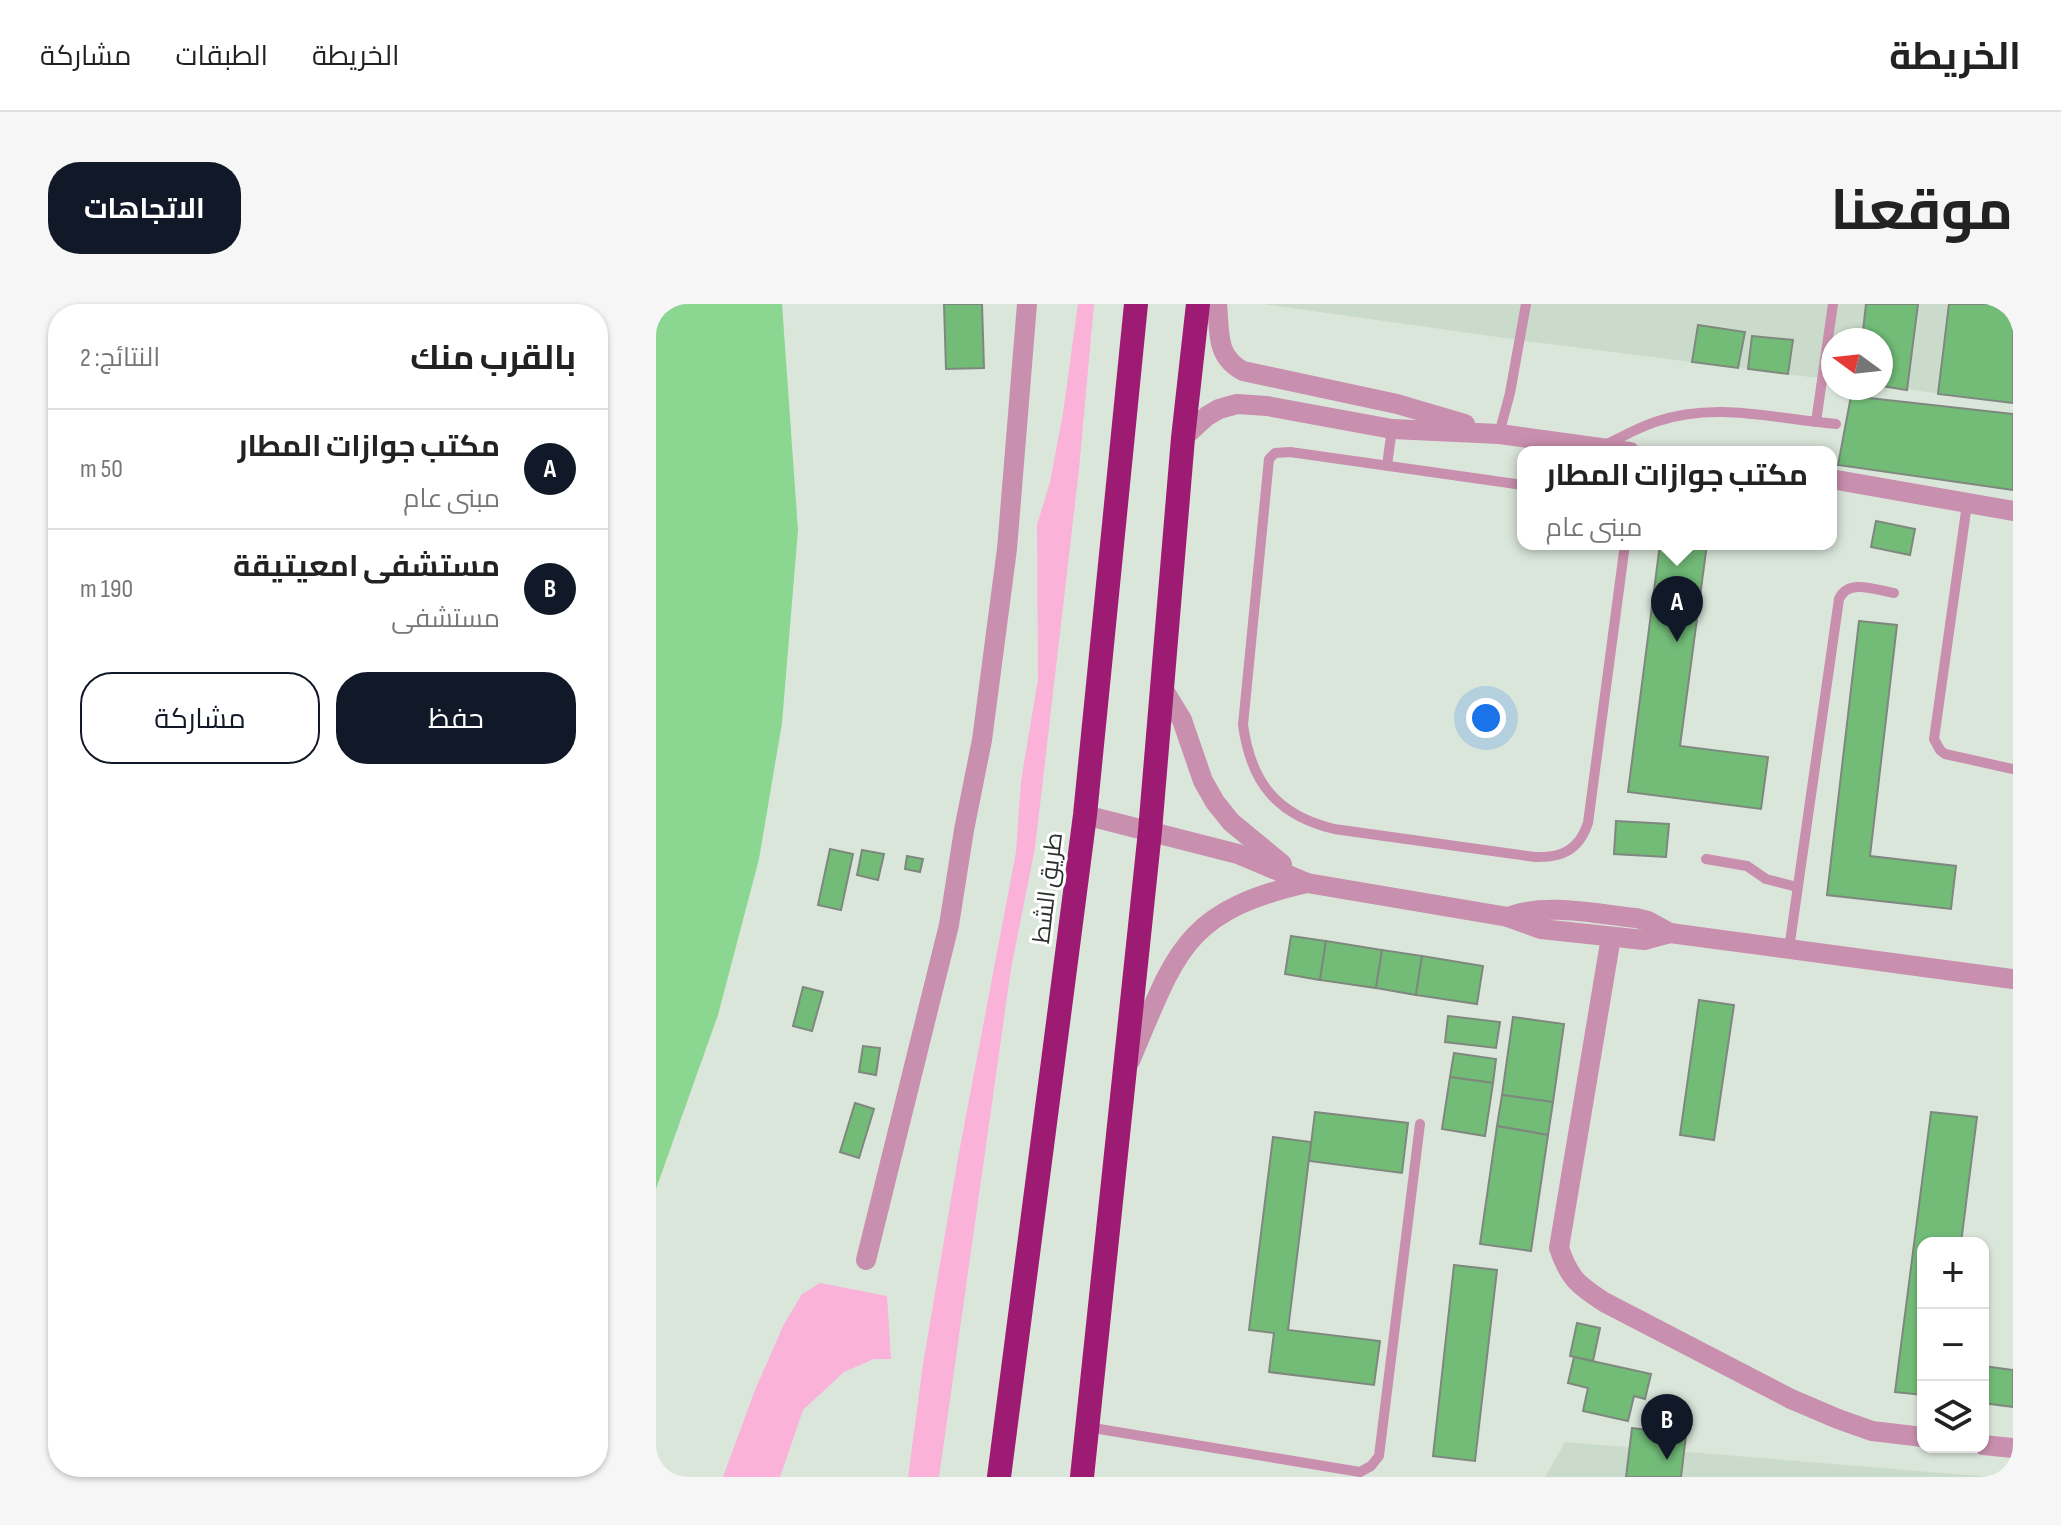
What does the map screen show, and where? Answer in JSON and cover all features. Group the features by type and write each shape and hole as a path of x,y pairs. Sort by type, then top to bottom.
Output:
{"highway":[{"name":"طريق الشط","path":"999,1477 1085,815 1136,304"},
{"path":"1082,1477 1150,831 1183,438 1198,304"}],"street":[{"path":"866,1260 949,925 982,740 1007,549 1027,304"},
{"path":"1217,304 1221,344 1226,358 1243,371 1397,404 1499,434"},
{"path":"1183,438 1207,416 1237,404 1267,406 1392,429 1499,434 1584,446"},
{"path":"1837,480 2013,511"},
{"path":"1162,687 1182,720 1203,781 1215,802 1241,831 1307,883"},
{"path":"1085,815 1238,854 1307,883 1508,917 1529,927 1644,940 1670,933"},
{"path":"1124,1076 1172,965 1193,935 1218,914 1249,900 1307,883"},
{"path":"1508,917 1544,910 1636,918 1670,933 2013,979"},
{"path":"1611,937 1559,1248 1566,1270 1578,1285 1604,1302 1791,1399 1872,1431 1917,1436"},
{"path":"1989,1446 2013,1448"}],"lane":[{"path":"1499,434 1510,393 1526,304"},
{"path":"1816,422 1833,304"},
{"path":"1602,446 1654,422 1699,413 1746,412 1836,424"},
{"path":"1387,465 1392,429"},
{"path":"1517,484 1282,451 1275,453 1267,466 1243,725 1251,762 1270,795 1289,811 1311,823 1535,857 1563,855 1575,847 1588,823 1624,550"},
{"path":"1967,504 1934,739 1945,754 2013,769"},
{"path":"1789,949 1839,599 1842,592 1852,587 1894,593"},
{"path":"1706,859 1747,866 1766,879 1797,887"},
{"path":"1087,1427 1313,1466 1360,1472 1371,1466 1379,1456 1420,1124"}],"shaded area":[{"path":"656,304 782,304 798,530 782,723 759,859 718,1015 656,1189"},
{"path":"1078,304 1094,304 1079,469 1035,848 1011,969 939,1477 908,1477 923,1364 958,1158 1016,852 1021,781 1038,679 1037,525 1050,482 1063,413"},
{"path":"1263,304 2013,304 2013,403 1893,388 1893,328 1821,328 1821,378"},
{"path":"820,1283 887,1296 891,1359 874,1359 844,1372 803,1410 780,1477 723,1477 755,1390 784,1324 802,1294"},
{"path":"1565,1442 1992,1477 1545,1477"}],"building":[{"path":"944,304 982,304 984,368 946,369"},
{"path":"1866,304 1918,304 1907,390 1893,388 1893,328 1863,328"},
{"path":"1949,304 2013,304 2013,403 1938,394"},
{"path":"1698,325 1745,332 1738,368 1692,362"},
{"path":"1752,336 1793,340 1788,374 1748,369"},
{"path":"1850,400 1887,400 2013,414 2013,490 1838,465"},
{"path":"1876,521 1915,529 1910,555 1871,547"},
{"path":"1659,550 1706,550 1680,746 1768,757 1761,809 1628,792"},
{"path":"1859,621 1897,625 1870,856 1956,866 1951,909 1827,895"},
{"path":"1616,821 1669,824 1666,857 1614,854"},
{"path":"830,849 853,854 841,910 818,905"},
{"path":"862,850 884,854 878,880 857,875"},
{"path":"907,856 923,859 920,872 905,869"},
{"path":"1291,936 1326,941 1320,980 1285,974"},
{"path":"1326,941 1382,950 1376,988 1320,980"},
{"path":"1382,950 1422,956 1416,995 1376,988"},
{"path":"1422,956 1483,966 1477,1004 1416,995"},
{"path":"803,987 823,992 812,1031 793,1026"},
{"path":"1699,1000 1734,1005 1714,1140 1680,1135"},
{"path":"1448,1016 1500,1022 1496,1048 1445,1042"},
{"path":"1513,1017 1564,1024 1553,1102 1502,1095"},
{"path":"863,1046 880,1048 876,1075 859,1072"},
{"path":"1454,1053 1496,1059 1493,1083 1450,1077"},
{"path":"1450,1077 1493,1083 1485,1136 1442,1129"},
{"path":"1502,1095 1553,1102 1548,1135 1497,1126"},
{"path":"855,1103 874,1109 859,1158 840,1152"},
{"path":"1315,1112 1408,1123 1402,1173 1309,1161"},
{"path":"1931,1112 1977,1117 1962,1237 1917,1237 1917,1394 1895,1392"},
{"path":"1497,1126 1548,1135 1531,1251 1480,1244"},
{"path":"1273,1137 1311,1142 1288,1330 1380,1341 1374,1385 1269,1372 1274,1333 1249,1330"},
{"path":"1454,1265 1497,1270 1475,1461 1433,1456"},
{"path":"1577,1323 1600,1328 1593,1361 1570,1356"},
{"path":"1574,1357 1651,1374 1645,1399 1634,1396 1628,1421 1583,1411 1588,1388 1568,1383"},
{"path":"1989,1367 2013,1370 2013,1407 1989,1404"},
{"path":"1632,1428 1686,1435 1681,1477 1626,1477"}],"place":[{"name":"مكتب جوازات المطار","path":"1677,642"},
{"name":"مستشفى امعيتيقة","path":"1667,1460"}]}
